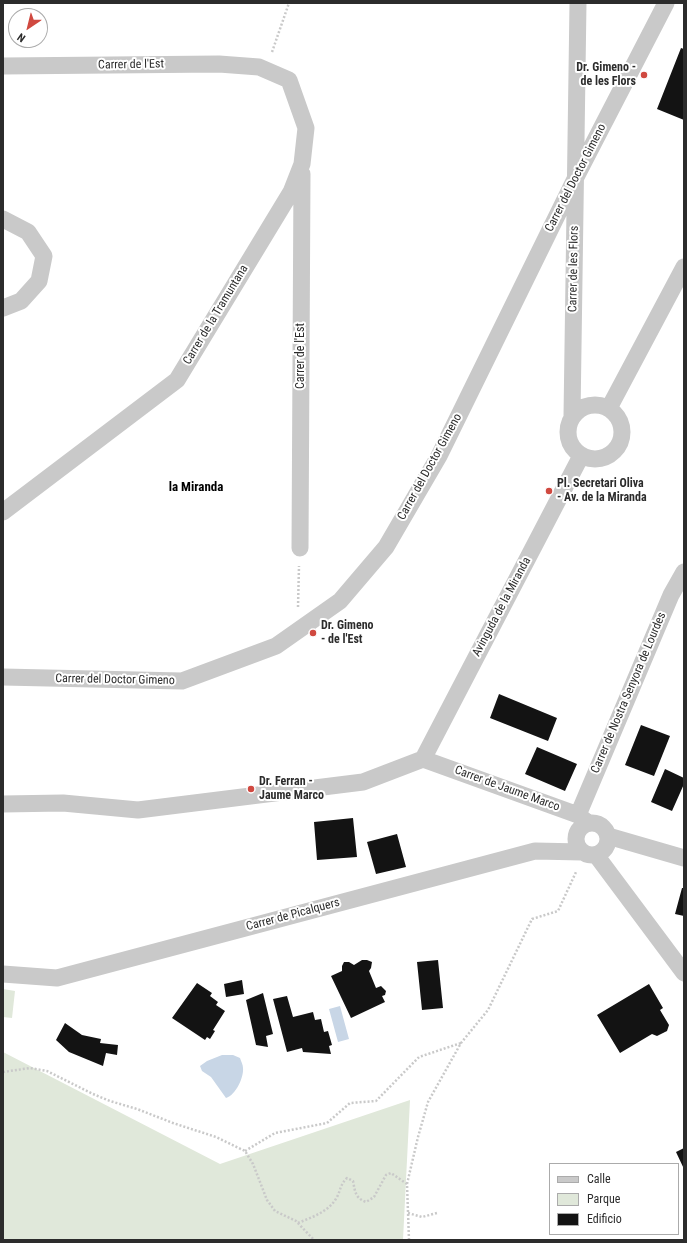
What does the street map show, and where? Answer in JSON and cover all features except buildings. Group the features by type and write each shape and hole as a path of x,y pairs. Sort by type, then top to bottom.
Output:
{"street":[{"name":"Carrer de les Flors","path":"572,416 578,3"},
{"name":"Carrer del Doctor Gimeno","path":"3,677 182,681 276,646 340,601 386,547 438,456 575,179 666,3"},
{"name":"Carrer de l'Est","path":"3,66 219,64 262,68"},
{"name":"Carrer de la Tramuntana","path":"3,512 177,380 291,192 302,164 306,128 289,80 262,68"},
{"name":"Carrer de l'Est","path":"300,548 302,164"},
{"path":"3,219 28,232 44,256 40,281 21,301 3,308"},
{"path":"609,408 684,267"},
{"path":"589,405 601,405 609,408 619,419 622,431 621,440 616,449 601,459 591,459 581,456 573,449 568,440 568,424 572,416 581,408 589,405"},
{"name":"Avinguda de la Miranda","path":"424,759 581,456"},
{"name":"Carrer de Nostra Senyora de Lourdes","path":"583,819 670,595 684,572"},
{"path":"3,804 63,803 138,810 363,782 424,759"},
{"name":"Carrer de Jaume Marco","path":"424,759 583,819"},
{"path":"588,853 606,848 609,841 604,828 583,819 577,833 577,843 588,853 684,973"},
{"path":"608,836 684,858"},
{"name":"Carrer de Picalquers","path":"3,974 57,978 535,851 588,853"}],"path":[{"path":"262,68 289,3"},
{"path":"300,548 302,628"},
{"path":"409,1240 408,1184 418,1137 428,1102 461,1043 488,1010 532,920 558,911 588,853"},
{"path":"245,1151 275,1133 327,1123 350,1103 376,1101 419,1057 461,1043"},
{"path":"3,1072 30,1068 47,1070 110,1101 216,1137 245,1151 253,1164 267,1200 275,1211 296,1221 314,1240"},
{"path":"298,1223 317,1215 330,1207 337,1197 341,1184 347,1178 353,1181 356,1195 360,1200 366,1202 374,1196 386,1175 391,1173 408,1184"},
{"path":"408,1213 422,1217 437,1213"}],"green space":[{"path":"3,989 15,991 12,1018 3,1017"},
{"path":"3,1052 220,1164 410,1100 403,1240 3,1240"}],"water":[{"path":"340,1006 349,1039 338,1042 329,1009"},
{"path":"222,1055 233,1055 240,1058 243,1067 239,1085 230,1096 226,1098 211,1077 202,1071 200,1066 207,1061"}],"place":[{"name":"Dr. Gimeno - de les Flors","path":"644,75"},
{"name":"Pl. Secretari Oliva - Av. de la Miranda","path":"549,491"},
{"name":"Dr. Gimeno - de l'Est","path":"313,633"},
{"name":"Dr. Ferran - Jaume Marco","path":"251,789"}],"district":[{"name":"la Miranda","path":"196,488"}]}
